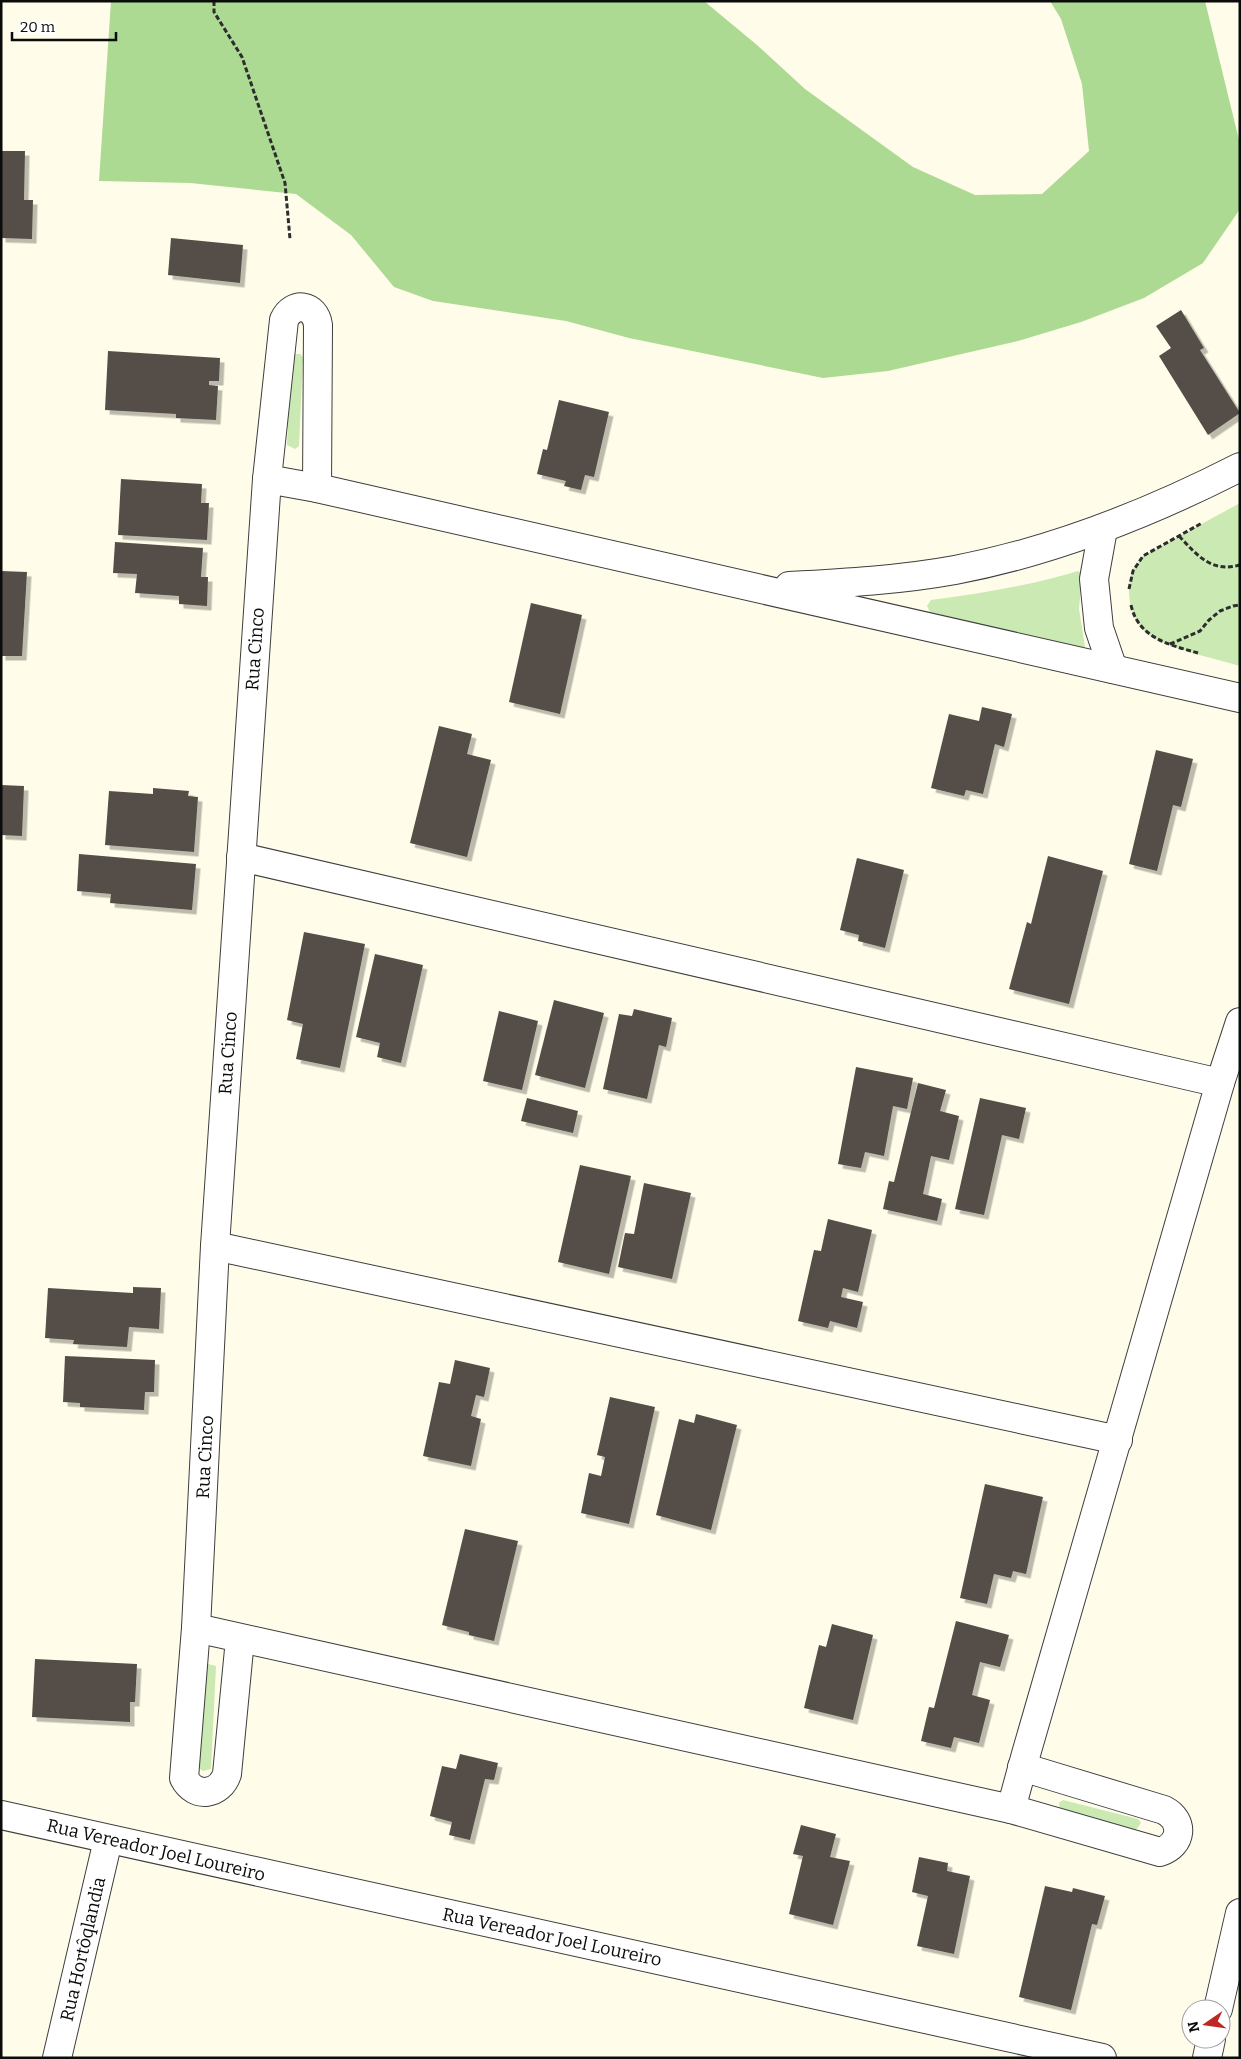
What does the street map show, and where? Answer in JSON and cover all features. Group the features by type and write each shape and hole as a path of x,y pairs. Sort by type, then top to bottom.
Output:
{"street":[{"name":"Rua Cinco","path":"240,1639 227,1774 225,1781 214,1791 200,1792 187,1784 184,1778 196,1628 215,1246 267,479 284,320 290,310 295,308 306,307 314,314 318,324 317,488"},
{"path":"755,588 878,581 956,570 1028,553 1104,529 1203,485 1240,466"},
{"path":"267,479 317,488 1240,698"},
{"path":"1104,529 1094,579 1099,628 1113,669"},
{"path":"241,856 1220,1083"},
{"path":"1011,1809 1220,1083 1240,1022"},
{"path":"215,1246 1118,1440"},
{"path":"196,1628 1011,1809 1160,1852 1173,1846 1179,1833 1176,1819 1164,1810 1022,1767"},
{"name":"Rua Vereador Joel Loureiro","path":"1,1815 1102,2058"},
{"name":"Rua Hortôqlandia","path":"57,2058 108,1840"},
{"path":"1220,1999 1240,1913"}],"path":[{"path":"214,1 214,12 242,57 285,182 290,239"},
{"path":"1205,522 1143,556 1133,572 1129,590 1131,608 1139,625 1152,637 1169,645 1200,631 1220,611 1240,605"},
{"path":"1179,536 1201,560 1217,566 1233,567 1240,565"}],"green space":[{"path":"111,1 704,1 757,45 805,89 913,167 975,195 1042,194 1089,151 1082,84 1061,19 1050,1 1205,1 1239,140 1240,209 1203,263 1144,298 1081,322 1018,341 888,371 823,378 629,338 566,321 433,301 394,287 351,235 296,194 190,183 99,181"},
{"path":"300,354 303,357 299,446 295,449 287,445 291,356"},
{"path":"1240,503 1240,666 1182,650 1152,637 1139,625 1135,617 1129,590 1132,572 1143,556"},
{"path":"1078,571 1082,574 1079,609 1085,647 1081,648 930,612 927,606 931,600 1023,585"},
{"path":"208,1664 216,1666 211,1769 203,1771 199,1768 205,1667"},
{"path":"1063,1800 1138,1819 1141,1823 1135,1831 1060,1812 1059,1803"}],"building":[{"path":"1,151 25,151 24,200 33,200 32,239 1,238"},
{"path":"171,238 243,245 240,283 168,275"},
{"path":"1181,310 1204,348 1200,350 1240,413 1208,435 1159,356 1171,348 1156,326"},
{"path":"108,351 220,358 219,381 209,381 209,385 218,386 216,420 176,418 176,414 105,410"},
{"path":"559,400 609,412 594,477 585,475 581,490 564,486 566,481 537,474 543,449 547,450"},
{"path":"121,479 202,484 201,503 209,503 207,540 118,535"},
{"path":"115,542 203,548 201,577 208,577 207,606 179,604 179,596 135,593 137,574 113,573"},
{"path":"1,571 27,572 22,656 1,656"},
{"path":"531,603 582,615 560,714 509,702"},
{"path":"982,707 1012,714 1004,747 995,744 983,794 966,790 964,796 931,788 949,714 979,721"},
{"path":"439,726 472,734 467,754 491,760 467,857 410,843"},
{"path":"1156,750 1193,759 1181,807 1173,805 1157,871 1129,864"},
{"path":"1,785 24,786 22,836 1,835"},
{"path":"153,788 189,791 188,796 198,797 194,852 105,845 109,791 153,794"},
{"path":"79,854 196,864 192,910 110,903 111,894 77,891"},
{"path":"1048,856 1103,871 1069,1004 1009,989 1027,922 1031,924"},
{"path":"857,858 904,870 885,948 858,941 859,935 840,930"},
{"path":"304,932 365,944 340,1068 296,1059 303,1024 287,1020"},
{"path":"375,954 423,965 401,1063 377,1057 380,1043 356,1037"},
{"path":"554,1000 604,1013 585,1088 535,1075"},
{"path":"634,1009 672,1018 666,1047 659,1045 647,1099 603,1089 619,1014 632,1016"},
{"path":"499,1011 538,1021 522,1090 483,1081"},
{"path":"856,1067 913,1078 907,1109 893,1106 884,1156 865,1152 861,1168 838,1164"},
{"path":"918,1083 946,1090 940,1111 959,1116 949,1160 931,1156 923,1194 942,1199 937,1221 883,1209 889,1181 894,1182"},
{"path":"527,1098 578,1111 573,1133 521,1121"},
{"path":"980,1098 1026,1108 1019,1139 1002,1135 984,1215 955,1209"},
{"path":"580,1165 631,1176 609,1274 558,1262"},
{"path":"644,1183 691,1193 672,1279 618,1267 625,1233 634,1234"},
{"path":"828,1219 872,1230 858,1292 843,1288 841,1297 863,1302 857,1328 830,1321 828,1328 798,1321 814,1250 821,1251"},
{"path":"133,1287 161,1288 159,1329 129,1327 127,1347 73,1344 74,1340 45,1338 48,1288 133,1293"},
{"path":"65,1356 155,1360 154,1392 145,1392 144,1410 80,1407 80,1403 63,1402"},
{"path":"455,1360 490,1368 484,1397 476,1395 471,1416 481,1419 471,1466 423,1456 439,1382 450,1384"},
{"path":"610,1397 655,1407 629,1524 581,1513 589,1473 601,1476 605,1457 597,1455"},
{"path":"696,1414 737,1425 711,1530 656,1515 679,1419 694,1423"},
{"path":"985,1484 1043,1497 1026,1574 1013,1571 1011,1578 994,1574 987,1604 960,1598"},
{"path":"465,1529 518,1541 494,1641 469,1635 469,1632 442,1625"},
{"path":"956,1621 1009,1635 1000,1667 980,1662 972,1695 990,1700 979,1743 954,1737 951,1748 921,1741 929,1707 934,1708"},
{"path":"832,1624 873,1635 853,1720 804,1708 819,1645 826,1647"},
{"path":"35,1659 137,1664 135,1702 130,1702 130,1722 32,1717"},
{"path":"460,1754 498,1763 494,1780 485,1779 470,1840 449,1835 452,1822 430,1816 442,1766 456,1769"},
{"path":"801,1825 836,1834 830,1857 850,1861 833,1925 789,1914 803,1856 793,1854"},
{"path":"919,1857 948,1863 947,1871 970,1876 954,1954 917,1946 928,1896 912,1892"},
{"path":"1045,1886 1072,1892 1073,1888 1105,1896 1097,1925 1092,1924 1071,2010 1019,1997"}]}
